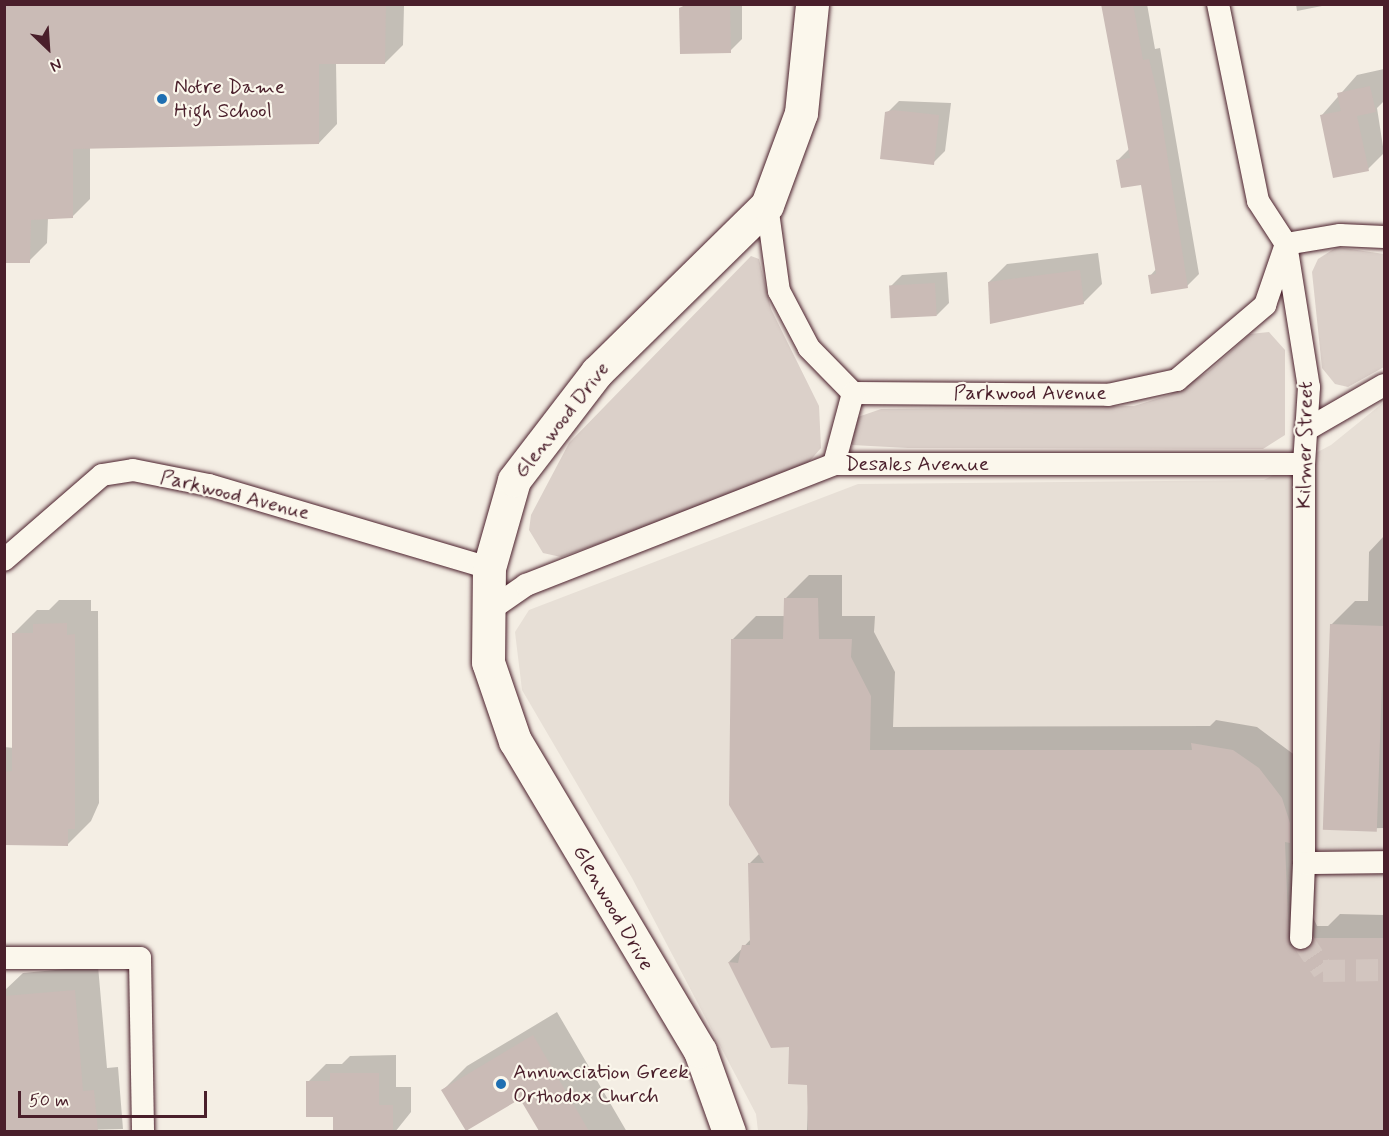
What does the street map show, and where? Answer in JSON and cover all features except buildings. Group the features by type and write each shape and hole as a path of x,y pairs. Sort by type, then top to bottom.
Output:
{"street":[{"name":"Glenwood Drive","path":"729,1131 700,1051 515,741 488,662 489,568 514,480 597,372 768,205 801,113 812,4"},
{"name":"Kilmer Street","path":"1218,4 1258,201 1286,244 1309,387 1304,464 1304,863 1301,938"},
{"path":"768,205 779,291 809,348 853,393 834,464"},
{"path":"1286,244 1340,235 1384,237"},
{"name":"Parkwood Avenue","path":"853,393 1108,395 1177,380 1265,305 1286,244"},
{"path":"1306,430 1384,385"},
{"name":"Desales Avenue","path":"490,610 526,585 834,464 1304,464"},
{"name":"Parkwood Avenue","path":"4,560 102,475 133,470 209,485 489,568"},
{"path":"1304,863 1384,862"},
{"path":"4,958 140,958 143,1131"}],"shaded area":[{"path":"1337,247 1384,254 1384,367 1348,387 1335,384 1322,368 1312,272 1318,259"},
{"path":"751,256 759,259 771,309 819,406 821,448 808,463 630,533 561,557 543,553 529,530 531,515 569,443"},
{"path":"1269,332 1285,350 1285,435 1263,449 908,448 852,445 847,434 858,417 881,409 1134,406 1169,395 1208,372 1250,334"},
{"path":"1384,402 1384,1131 758,1131 756,1114 632,878 522,690 515,632 529,610 858,484 1264,480 1331,445"}],"tunnel":[{"path":"1301,938 1323,971 1384,970"}],"place":[{"name":"Notre Dame High School","path":"162,99"},
{"name":"Annunciation Greek Orthodox Church","path":"501,1084"}]}
